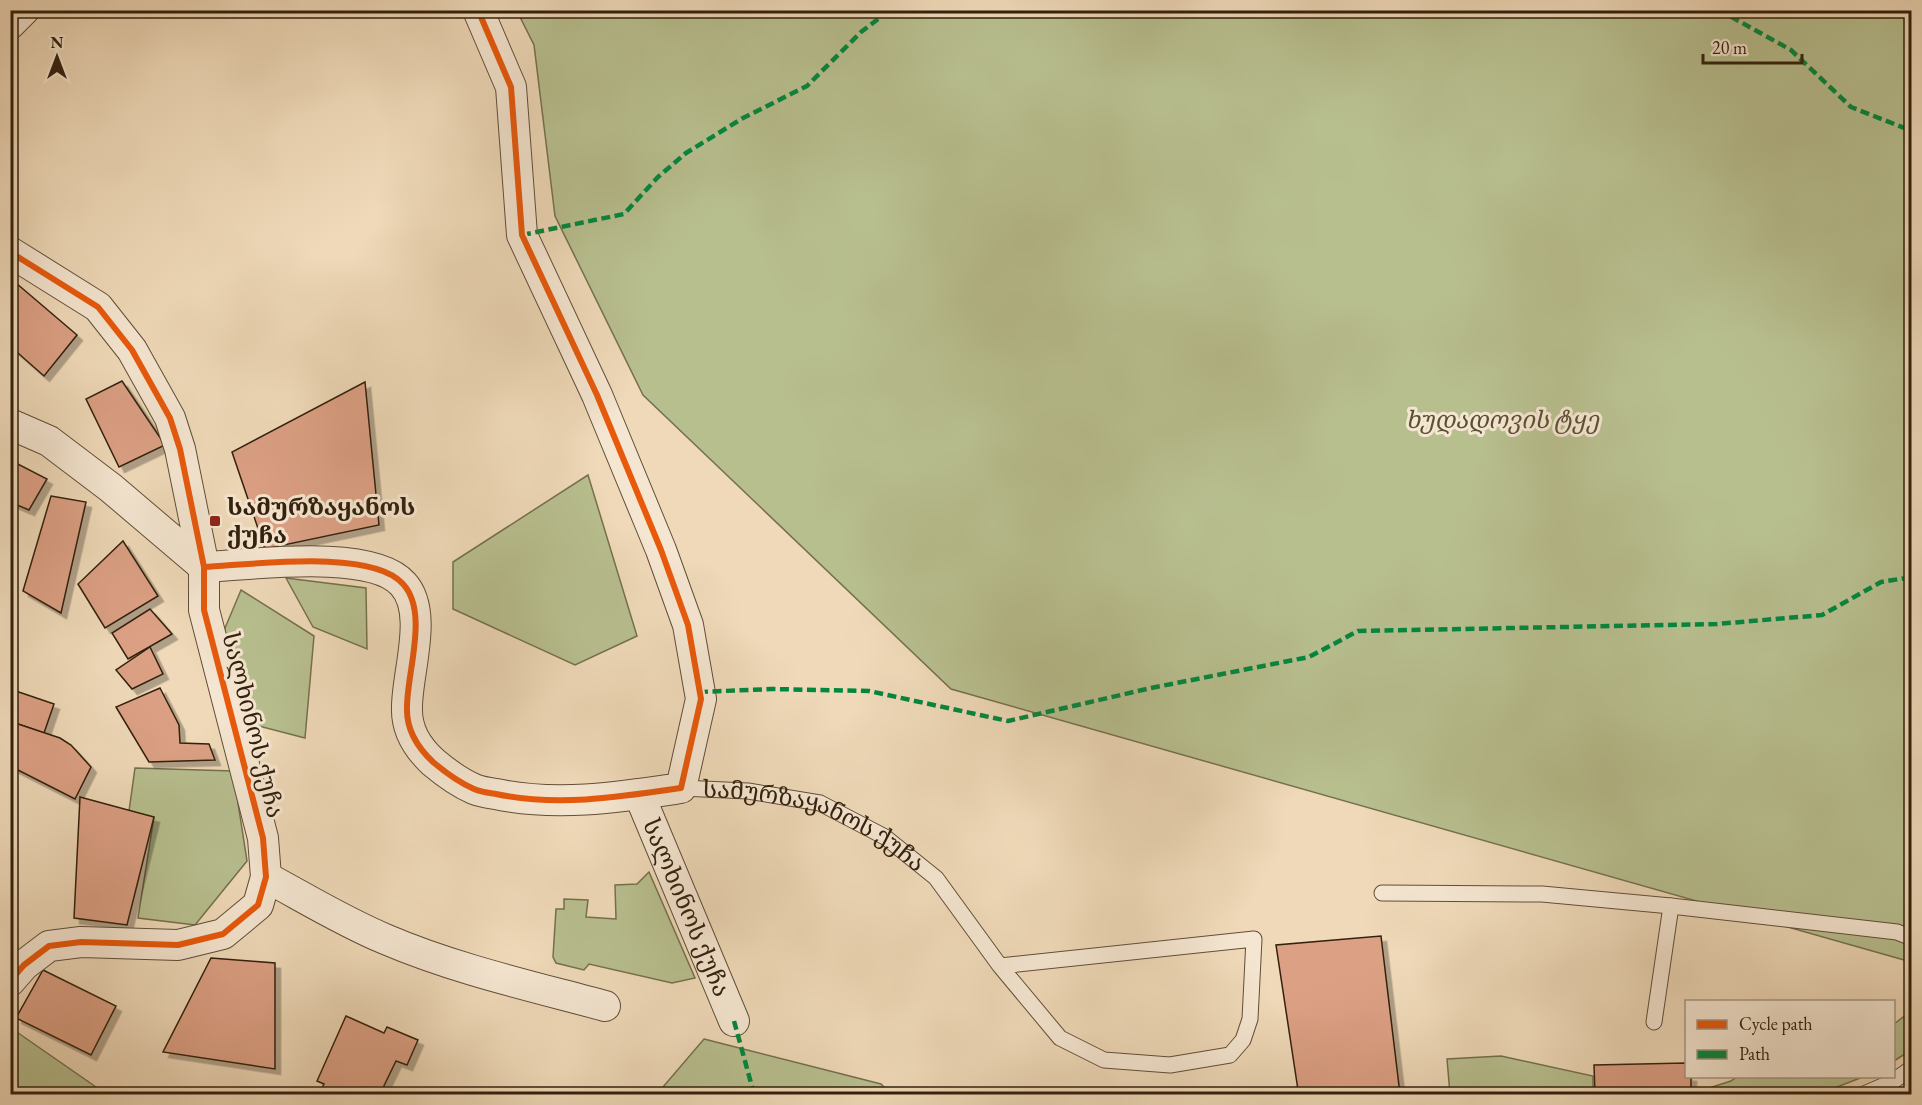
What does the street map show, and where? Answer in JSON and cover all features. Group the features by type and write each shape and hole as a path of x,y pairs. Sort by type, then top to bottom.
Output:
{"street":[{"path":"10,24 24,10"},
{"path":"478,10 511,87 522,235 597,395 661,550 688,625 701,699 681,788"},
{"path":"10,252 98,307 132,350 170,418 180,449 204,567"},
{"path":"10,424 49,441 111,488 204,567"},
{"name":"სამურზაყანოს ქუჩა","path":"204,567 314,561 362,564 387,572 402,583 413,598 416,615 406,707 409,729 422,752 449,776 476,790 519,799 605,799 681,788"},
{"name":"სალხინოს ქუჩა","path":"10,981 24,965 49,946 81,942 178,945 223,934 258,905 266,877 263,838 204,610 204,567"},
{"name":"სალხინოს ქუჩა","path":"639,794 734,1021"},
{"path":"266,877 383,939 466,968 605,1006"}],"lane":[{"name":"სამურზაყანოს ქუჩა","path":"681,788 748,791 820,804 885,837 936,878 1000,966 1060,1038 1104,1060 1170,1065 1230,1054 1243,1040 1250,1019 1254,939 1000,966"},
{"path":"1382,893 1542,894 1897,932 1911,938"},
{"path":"1654,1022 1671,906"},
{"path":"1864,1095 1892,1082 1911,1068"}],"green space":[{"name":"ხუდადოვის ტყე","path":"517,11 1911,11 1911,962 951,689 643,395 555,216 534,45"},
{"path":"588,475 637,636 575,665 453,609 453,562"},
{"path":"286,578 366,588 367,649 313,627"},
{"path":"241,590 314,636 305,738 247,723 220,640"},
{"path":"135,768 233,771 247,861 195,925 138,918 154,817 129,811"},
{"path":"649,872 695,978 672,983 589,964 584,970 556,963 553,957 556,909 564,909 564,899 588,900 586,917 616,919 615,885 637,884"},
{"path":"1911,1011 1911,1050 1895,1060 1895,1023"},
{"path":"11,1028 106,1094 11,1094"},
{"path":"704,1039 881,1084 891,1094 657,1094"},
{"path":"1501,1056 1593,1076 1593,1094 1450,1094 1447,1059"},
{"path":"1735,1078 1860,1078 1819,1094 1695,1094"}],"building":[{"path":"16,283 77,335 44,376 10,346 10,289"},
{"path":"122,381 165,445 119,467 86,399"},
{"path":"365,382 379,525 265,549 232,452"},
{"path":"10,460 47,479 29,510 10,502"},
{"path":"51,496 86,502 61,613 23,591"},
{"path":"123,541 158,596 105,628 78,584"},
{"path":"150,609 172,634 128,659 112,633"},
{"path":"150,647 163,674 132,689 116,670"},
{"path":"160,688 179,725 180,743 209,744 215,760 149,762 116,707"},
{"path":"10,689 54,704 44,733 15,723 10,735"},
{"path":"15,723 60,738 71,745 91,767 75,799 10,766 10,736"},
{"path":"80,797 154,817 127,925 74,918"},
{"path":"1381,936 1400,1094 1243,1094 1298,1090 1276,945"},
{"path":"211,958 275,963 275,1069 163,1052"},
{"path":"43,970 116,1006 91,1055 16,1018"},
{"path":"346,1016 384,1033 387,1027 418,1040 407,1065 396,1061 380,1094 319,1094 324,1084 317,1081"},
{"path":"1685,1063 1685,1078 1691,1078 1691,1090 1675,1090 1675,1094 1595,1094 1594,1065"}],"marked path":[{"path":"522,235 624,214 658,177 686,153 743,118 807,86 861,32 890,10"},
{"path":"1719,10 1791,50 1851,107 1912,131"},
{"path":"699,692 771,689 869,691 1008,721 1151,688 1309,657 1358,631 1717,624 1822,615 1881,582 1912,577"},
{"path":"734,1021 754,1094"}],"cycle path":[{"path":"204,567 279,562 338,562 365,566 387,573 403,584 411,596 416,626 408,693 408,723 417,744 433,762 452,777 474,789 519,798 565,800 612,797 681,788 701,699 688,625 661,550 597,395 522,235 511,87 478,10"},
{"path":"10,252 98,307 132,350 170,418 180,449 204,567 204,610 263,838 266,877 258,905 223,934 178,945 81,942 49,946 24,965 10,981"}],"place":[{"name":"სამურზაყანოს ქუჩა","path":"215,521"}]}
